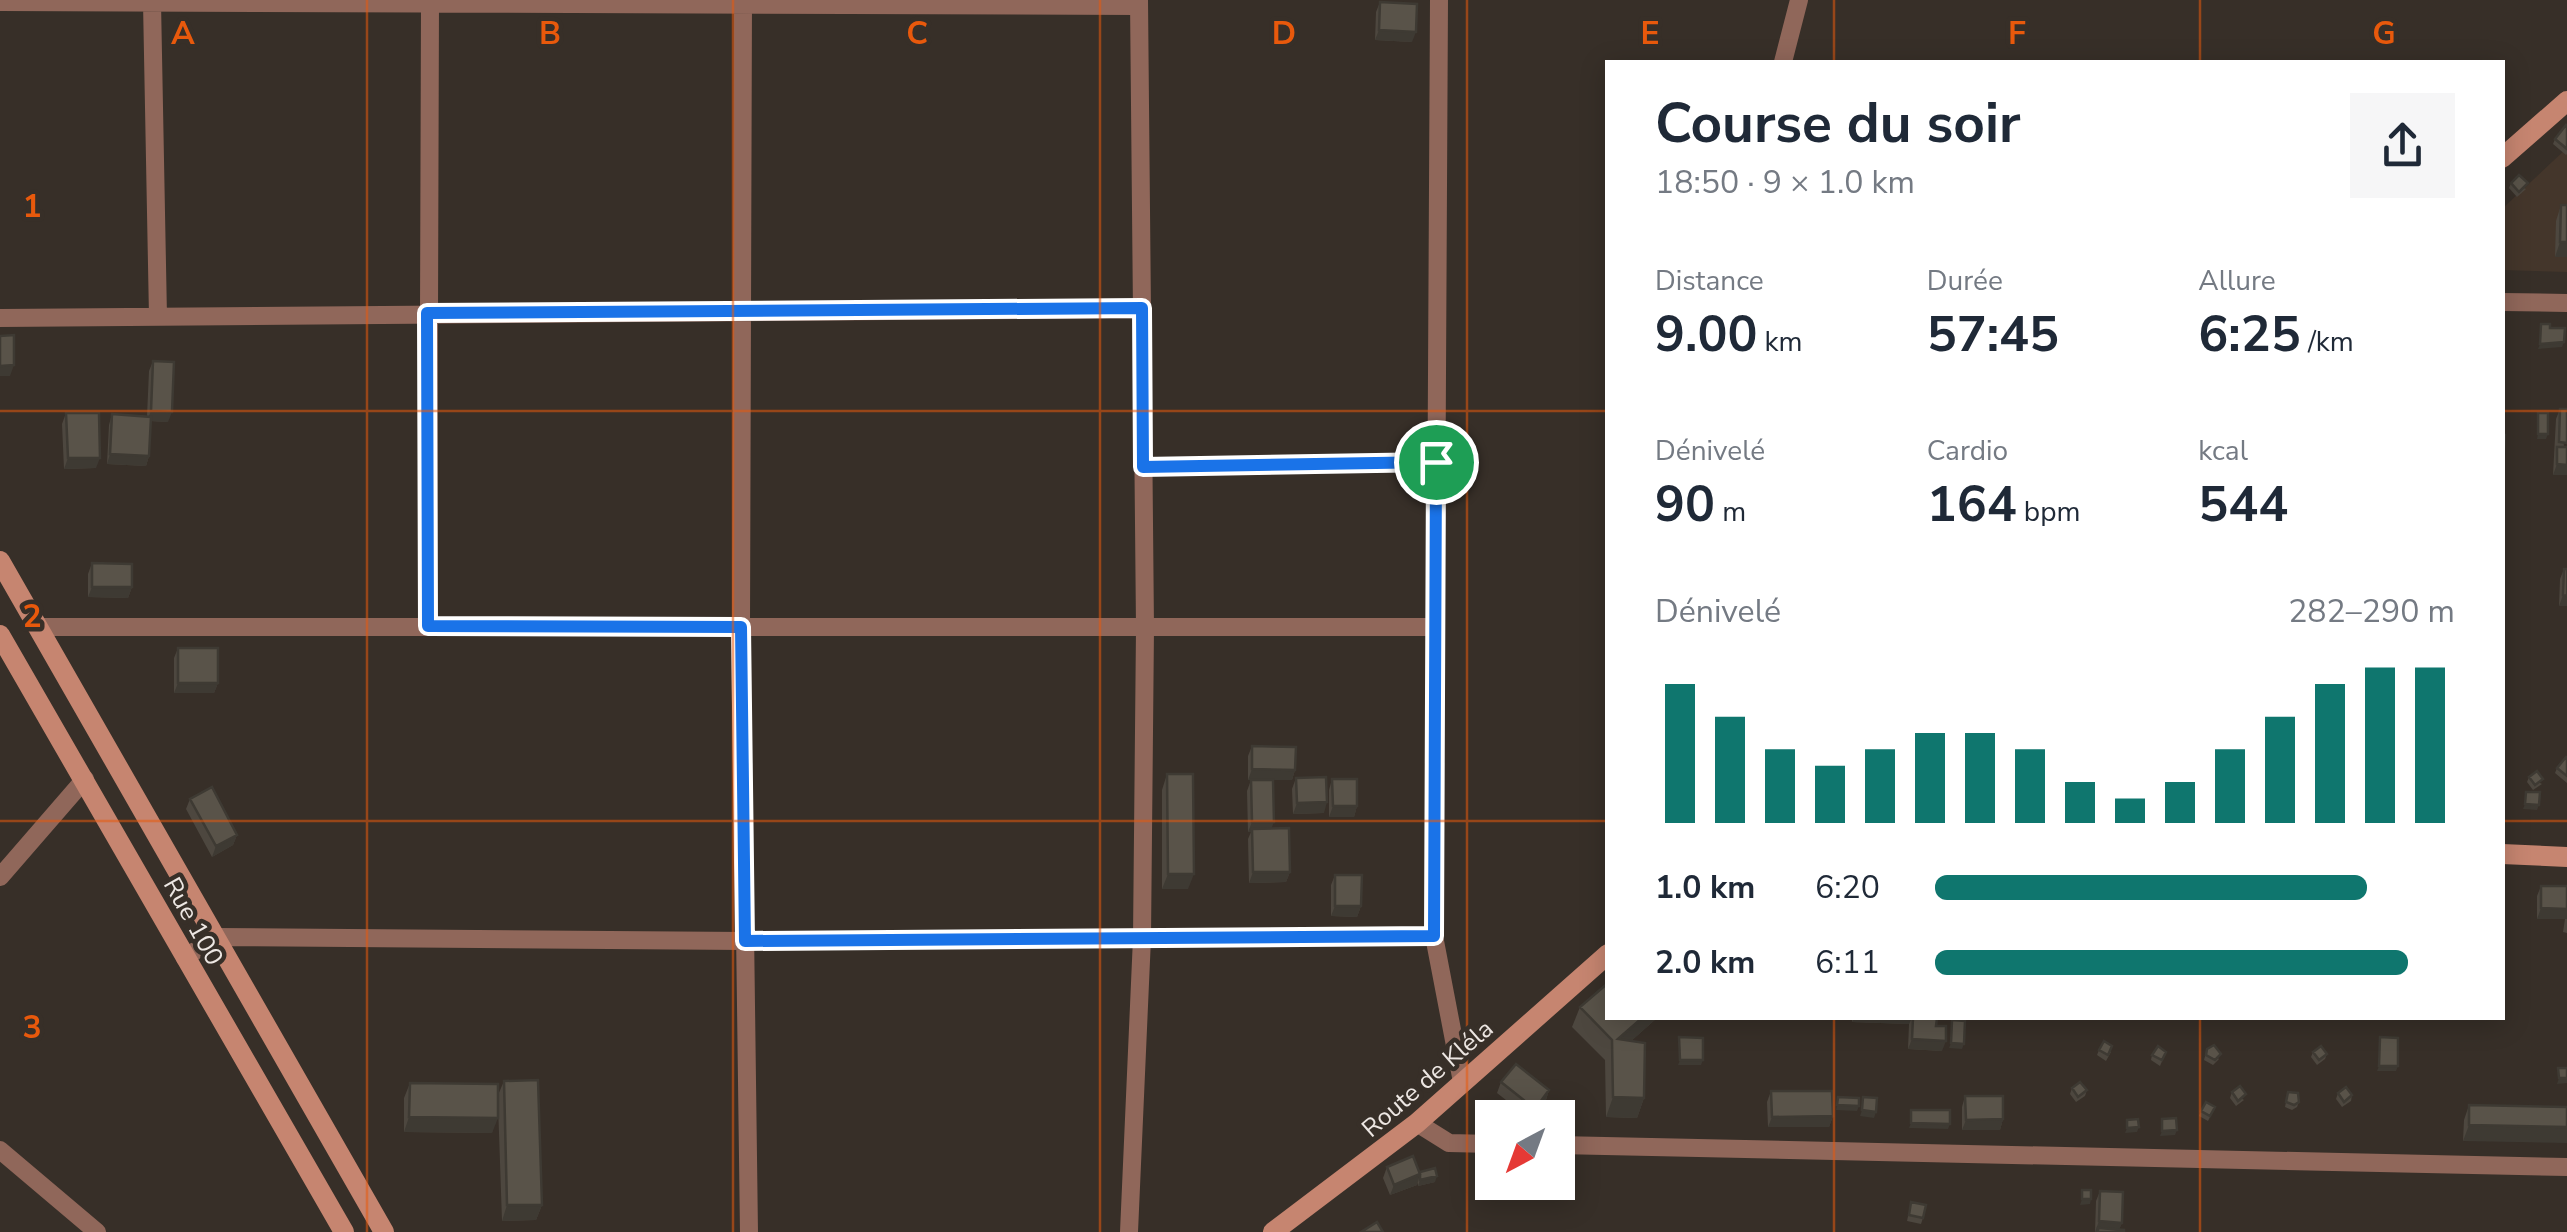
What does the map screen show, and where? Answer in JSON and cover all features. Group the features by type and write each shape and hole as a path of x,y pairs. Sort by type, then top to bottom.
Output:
{"street":[{"path":"1439,0 1434,936 1462,1082"},
{"path":"1783,60 1799,0"},
{"path":"0,2 1138,3 1145,628 1142,938 1129,1232"},
{"path":"152,2 158,317"},
{"path":"428,626 430,3"},
{"path":"742,3 741,627 749,1232"},
{"path":"2505,155 2567,100"},
{"path":"2505,302 2567,304"},
{"path":"0,318 1142,308"},
{"path":"0,561 384,1232"},
{"path":"38,627 1434,627"},
{"name":"Rue 100","path":"0,635 344,1232"},
{"path":"0,877 86,779"},
{"path":"2505,854 2567,857"},
{"path":"185,958 215,938 745,941 1434,936"},
{"name":"Route de Kléla","path":"1273,1232 1417,1123 1605,957"},
{"path":"1417,1123 1449,1142 1475,1143"},
{"path":"1575,1145 2567,1167"},
{"path":"0,1150 97,1232"}],"lane":[{"path":"1143,467 1436,462"}],"shaded area":[{"path":"2567,148 2567,272 2505,270 2505,206"}],"building":[{"path":"1380,2 1417,4 1416,32 1379,30"},
{"path":"2567,126 2567,149 2555,139"},
{"path":"2519,175 2528,183 2519,192 2511,183"},
{"path":"2561,205 2567,205 2567,242 2560,242"},
{"path":"2541,324 2565,328 2564,342 2540,344"},
{"path":"14,335 14,365 0,366 0,336"},
{"path":"153,361 174,362 172,412 151,411"},
{"path":"2560,409 2567,409 2567,443 2559,442"},
{"path":"66,413 99,413 100,458 68,458"},
{"path":"2538,413 2548,413 2548,434 2538,434"},
{"path":"112,414 151,417 149,456 110,454"},
{"path":"2557,447 2567,447 2567,465 2557,464"},
{"path":"92,563 132,564 132,587 92,587"},
{"path":"2567,569 2567,596 2563,595"},
{"path":"178,648 218,648 218,683 178,683"},
{"path":"1252,746 1296,747 1295,770 1252,769"},
{"path":"2567,758 2567,776 2557,768"},
{"path":"2537,771 2543,779 2535,785 2529,777"},
{"path":"1167,774 1193,774 1194,874 1168,874"},
{"path":"1326,777 1327,802 1297,803 1296,778"},
{"path":"1332,779 1357,779 1357,806 1333,806"},
{"path":"1251,780 1273,780 1274,822 1252,822"},
{"path":"212,787 237,835 216,846 190,799"},
{"path":"2526,792 2540,792 2539,805 2525,804"},
{"path":"1289,828 1290,872 1253,872 1252,829"},
{"path":"1335,875 1362,875 1361,906 1335,906"},
{"path":"2541,886 2567,886 2567,909 2541,908"},
{"path":"1605,986 1605,1020 1640,1020 1618,1039 1645,1043 1644,1098 1613,1097 1612,1040 1580,1007"},
{"path":"1913,1020 1937,1020 1936,1026 1946,1026 1946,1041 1912,1039"},
{"path":"1952,1020 1965,1021 1964,1044 1951,1043"},
{"path":"1679,1037 1703,1038 1703,1060 1680,1060"},
{"path":"2380,1037 2398,1038 2398,1066 2379,1066"},
{"path":"2104,1041 2112,1046 2108,1055 2099,1050"},
{"path":"2214,1045 2221,1054 2215,1060 2206,1055"},
{"path":"2158,1046 2166,1052 2162,1060 2152,1055"},
{"path":"2321,1046 2327,1054 2319,1060 2313,1052"},
{"path":"1516,1064 1549,1090 1542,1100 1524,1100 1501,1082"},
{"path":"2558,1068 2567,1068 2567,1078 2559,1078"},
{"path":"538,1080 542,1205 507,1205 504,1081"},
{"path":"2080,1082 2087,1090 2078,1097 2072,1088"},
{"path":"410,1083 498,1084 498,1118 409,1117"},
{"path":"2240,1086 2246,1094 2238,1101 2232,1092"},
{"path":"2346,1087 2352,1095 2344,1102 2338,1093"},
{"path":"1771,1091 1832,1091 1833,1116 1772,1117"},
{"path":"2288,1092 2298,1093 2299,1102 2286,1102"},
{"path":"1965,1096 2003,1096 2003,1119 1966,1120"},
{"path":"1838,1097 1859,1098 1859,1106 1837,1105"},
{"path":"1863,1097 1877,1098 1876,1112 1862,1110"},
{"path":"2206,1102 2215,1107 2210,1116 2201,1111"},
{"path":"2469,1105 2567,1107 2567,1127 2469,1125"},
{"path":"1911,1110 1950,1110 1950,1124 1911,1123"},
{"path":"2176,1118 2177,1130 2162,1131 2162,1119"},
{"path":"2138,1119 2139,1127 2127,1128 2127,1120"},
{"path":"1413,1156 1420,1174 1394,1185 1387,1167"},
{"path":"1435,1168 1437,1176 1420,1180 1420,1172"},
{"path":"2082,1190 2091,1190 2091,1199 2082,1199"},
{"path":"2100,1191 2123,1192 2122,1223 2099,1221"},
{"path":"1911,1202 1926,1205 1923,1218 1909,1215"},
{"path":"1377,1222 1383,1232 1361,1232"},
{"path":"2098,1228 2124,1230 2124,1232 2098,1232"}],"route":[{"path":"1142,308 1143,467 1436,462 1434,936 745,941 741,627 428,626 427,313 1142,308"}]}
